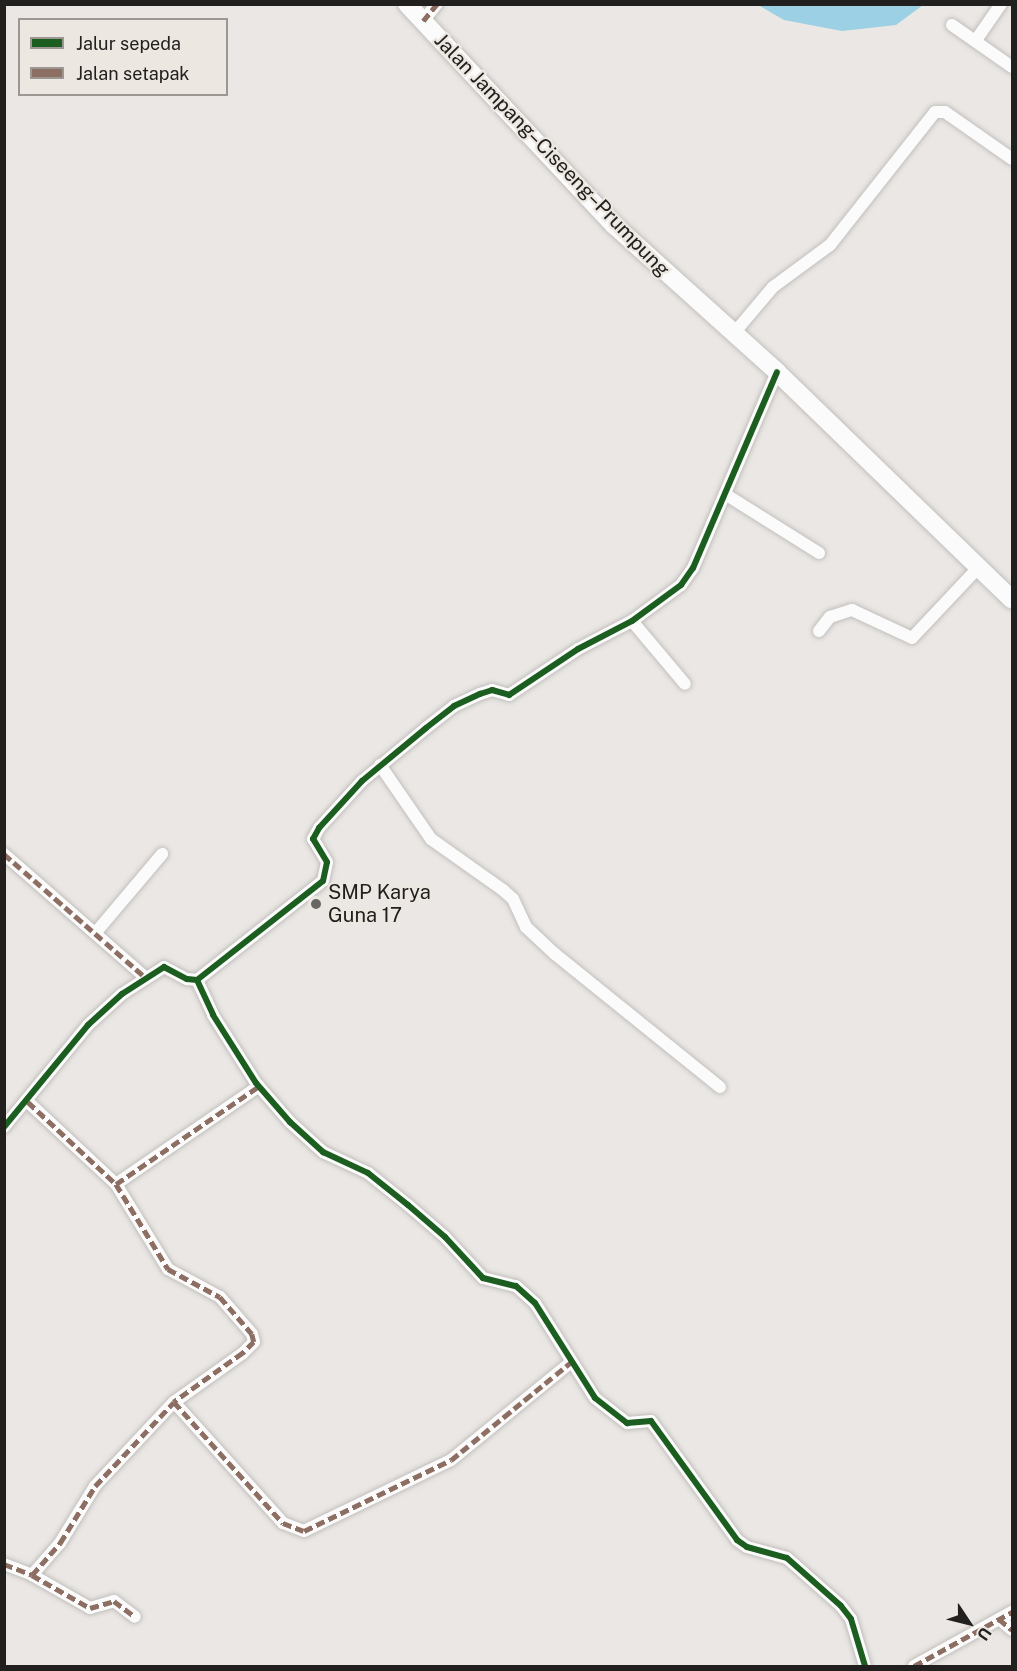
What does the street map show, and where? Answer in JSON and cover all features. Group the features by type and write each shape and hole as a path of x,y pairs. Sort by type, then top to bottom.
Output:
{"main road":[{"name":"Jalan Jampang–Ciseeng–Prumpung","path":"407,4 614,225 735,332 1012,600"}],"street":[{"path":"423,21 437,4"},
{"path":"976,40 1001,4"},
{"path":"952,25 1012,67"},
{"path":"735,332 773,287 830,245 935,112 945,112 1012,159"},
{"path":"4,1127 28,1102 88,1025 145,977 164,967 187,979 197,980 323,881 327,862 314,844 315,834 380,765 454,706 492,690 509,695 578,650 632,621 688,576 777,372"},
{"path":"725,494 819,553"},
{"path":"819,631 830,617 852,610 912,638 979,567"},
{"path":"632,621 685,684"},
{"path":"380,765 431,839 503,890 513,899 526,927 549,948 720,1087"},
{"path":"4,854 97,931 145,977"},
{"path":"97,931 162,854"},
{"path":"197,980 213,1015 258,1086 308,1139 337,1161 368,1173 446,1237 483,1278 516,1286 529,1297 552,1328 570,1363 595,1398 627,1423 651,1422 737,1540 747,1547 787,1558 841,1606 851,1619 865,1666"},
{"path":"116,1184 258,1086"},
{"path":"28,1102 116,1184 168,1269 220,1297 254,1342 174,1402 95,1486 60,1542 32,1575"},
{"path":"174,1402 283,1523 304,1531 452,1460 570,1363"},
{"path":"4,1564 32,1575 90,1608 114,1601 135,1617"},
{"path":"914,1666 1012,1612"},
{"path":"999,1619 1012,1630"}],"water":[{"path":"758,5 923,5 896,25 842,31 784,20"}],"marked path":[{"path":"423,21 437,4"},
{"path":"4,854 145,977"},
{"path":"116,1184 259,1086"},
{"path":"28,1102 116,1184 168,1269 220,1297 252,1334 254,1342 243,1353 174,1402"},
{"path":"4,1564 32,1575 60,1543 95,1486 174,1402 283,1523 304,1531 451,1460 570,1363"},
{"path":"32,1575 90,1608 114,1601 135,1617"},
{"path":"914,1666 1012,1612"},
{"path":"999,1619 1012,1630"}],"cycle path":[{"path":"4,1127 88,1025 122,994 164,967 187,979 197,980 323,881 327,862 313,839 319,828 362,781 426,728 454,706 480,694 492,690 509,695 578,649 632,621 681,585 693,568 777,372"},
{"path":"197,980 213,1015 256,1083 290,1122 323,1152 368,1173 408,1205 445,1237 483,1278 516,1286 535,1303 595,1398 627,1423 651,1421 737,1540 747,1547 787,1558 841,1606 851,1619 865,1666"}],"place":[{"name":"SMP Karya Guna 17","path":"316,904"}]}
